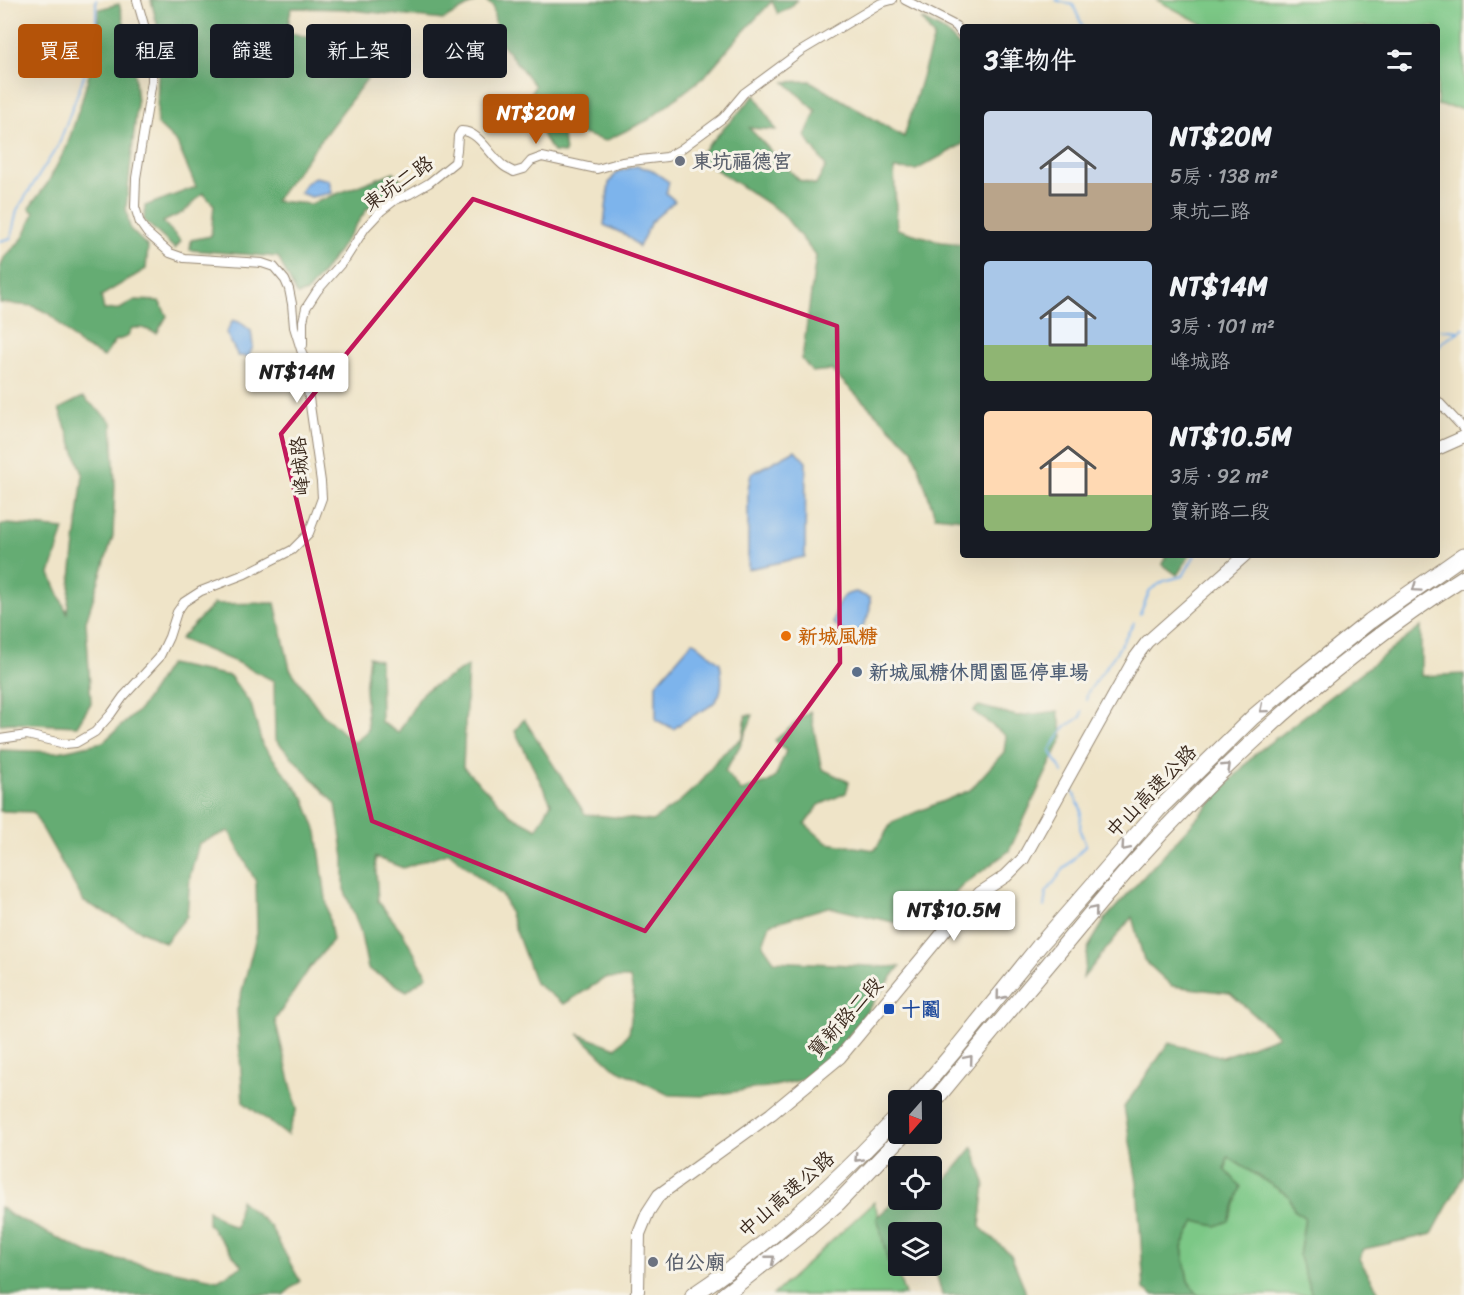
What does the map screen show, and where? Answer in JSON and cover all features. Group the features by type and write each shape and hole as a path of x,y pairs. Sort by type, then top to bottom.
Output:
{"highway":[{"name":"中山高速公路","path":"921,1090 1040,945 1158,810 1253,717 1294,682 1370,621 1464,555"},
{"name":"中山高速公路","path":"942,1092 1133,864 1212,782 1269,727 1376,637 1464,576"},
{"name":"中山高速公路","path":"693,1295 747,1256 816,1198 888,1126"},
{"name":"中山高速公路","path":"724,1295 831,1209 894,1144"}],"street":[{"name":"峰城路","path":"0,739 27,735 64,744 76,743 95,732 159,658 177,612 184,602 201,591 245,574 292,550 309,533 322,498 303,356 294,327 292,304 285,279 274,267 262,263 184,258 171,253 147,233 140,223 135,207 136,178 152,81 152,53 137,0"},
{"name":"東坑二路","path":"303,356 303,321 306,308 317,291 346,258 365,228 381,211 395,200 429,183 455,162 458,136 461,131 467,131 475,136 504,167 514,172 524,169 531,161 542,156 597,169 622,162 667,157 723,118 744,93 801,51 881,3 892,0"},
{"path":"905,0 956,26 960,32"},
{"path":"1440,403 1464,429"},
{"path":"1440,448 1464,437"},
{"name":"寶新路二段","path":"636,1295 639,1234 659,1194 771,1114 840,1058 961,911 980,893 1006,876 1023,859 1135,658 1147,642 1242,558"}],"highlighted area":[{"path":"473,199 837,326 840,663 645,931 372,821 281,434"}],"green space":[{"path":"151,0 479,0 443,20 343,9 291,8 288,24 210,24 210,78 294,78 294,34 306,37 306,78 367,78 275,201 311,204 394,172 406,186 367,209 322,274 307,292 297,295 278,257 190,250 191,240 211,236 214,205 203,193 184,212 163,222 181,241 175,249 144,220 145,206 196,187 177,143 157,124 158,78 198,78 198,24 157,24"},
{"path":"484,0 797,0 791,7 778,14 772,1 705,76 648,120 605,141 562,127 565,153 553,152 544,138 527,99 535,86 507,51 507,24 495,24 493,6"},
{"path":"1157,0 1464,0 1464,109 1440,105 1440,24 1202,24"},
{"path":"119,4 124,24 114,24 114,78 135,78 137,104 126,208 130,229 148,247 146,269 101,296 104,310 120,309 135,300 159,301 167,316 157,333 142,328 132,328 127,337 115,341 104,357 79,344 50,314 33,306 0,303 0,269 4,258 23,238 34,213 29,208 47,184 67,146 88,78 102,78 102,24 98,24 99,9"},
{"path":"921,19 946,32 960,47 960,146 916,170 894,169 897,229 941,242 960,244 960,306 958,306 960,310 960,519 935,516 913,450 831,370 812,372 802,359 816,256 782,213 697,157 755,95 776,130 749,128 799,180 816,185 826,166 805,136 816,111 785,82 810,81 904,137 934,37"},
{"path":"83,397 112,422 115,485 113,536 86,621 91,703 77,726 0,724 0,525 64,529 50,574 67,613 83,474 59,409"},
{"path":"1165,558 1188,558 1177,575 1162,564"},
{"path":"275,603 290,669 322,714 354,743 368,730 365,689 369,657 380,660 381,722 398,733 423,692 468,666 463,767 511,815 537,829 551,803 515,731 524,719 585,814 652,821 677,804 701,782 718,758 743,737 746,715 753,715 741,744 725,771 741,791 767,783 775,778 786,751 775,740 810,711 822,769 849,782 846,793 819,805 805,824 827,843 875,850 892,822 970,790 1004,752 1006,736 973,711 979,706 1017,716 1058,711 1063,737 1009,851 962,886 923,929 828,907 770,924 763,945 774,961 900,966 835,1054 801,1080 704,1096 669,1095 613,1067 578,1034 616,1048 629,1033 634,997 630,978 605,978 564,1004 535,983 504,898 449,852 403,868 375,857 378,901 403,933 427,976 407,991 368,969 360,930 344,889 344,858 336,804 275,739 274,681 236,662 180,639 214,604"},
{"path":"1421,627 1421,676 1464,674 1464,1175 1432,1234 1364,1249 1359,1259 1381,1295 1312,1295 1299,1257 1305,1217 1294,1210 1289,1196 1228,1157 1225,1169 1241,1187 1229,1221 1216,1226 1195,1221 1182,1247 1188,1281 1198,1295 1153,1295 1144,1289 1137,1182 1124,1107 1169,1043 1223,1057 1278,1036 1230,993 1172,986 1144,960 1132,917 1083,978 1088,948 1106,918 1255,754"},
{"path":"169,664 230,676 251,704 262,744 304,798 317,832 333,940 309,969 275,1020 297,1109 287,1135 243,1102 237,1010 257,933 256,882 229,831 199,843 190,876 187,916 165,943 84,902 33,812 0,811 0,750 58,752 103,742 140,709"},
{"path":"973,1147 985,1183 980,1227 1011,1255 1026,1295 942,1295 937,1276 942,1276 942,1222 888,1222 888,1262 877,1217 888,1208 888,1210 942,1210 942,1184"},
{"path":"1228,1157 1289,1196 1294,1210 1305,1217 1299,1257 1312,1295 1198,1295 1188,1281 1182,1247 1195,1221 1216,1226"},
{"path":"240,1200 270,1226 300,1281 283,1295 0,1295 0,1207 11,1215 88,1253 218,1280 242,1266 208,1224 208,1210 236,1228"},
{"path":"874,1202 888,1244 888,1276 899,1276 905,1295 773,1295"}],"water":[{"path":"636,166 650,169 669,182 666,193 675,201 651,222 639,247 626,235 604,225 609,183 617,172"},
{"path":"315,177 329,180 332,193 311,197 300,193 305,184"},
{"path":"233,320 251,331 253,346 249,357 238,356 226,333"},
{"path":"795,450 806,462 805,557 748,569 748,489 751,474"},
{"path":"856,592 870,598 870,608 862,627 855,635 841,630 833,623 841,598"},
{"path":"693,641 720,663 721,691 711,705 674,729 656,720 656,684"}],"waterway":[{"path":"0,241 11,238 17,210 59,144 96,43 96,0"},
{"path":"1056,0 1073,5 1082,24"},
{"path":"1440,344 1464,328"},
{"path":"1440,329 1458,331"},
{"path":"1140,614 1150,590 1164,581 1183,576 1193,558"},
{"path":"1086,700 1088,692 1134,623"},
{"path":"1063,773 1050,750 1065,727 1081,717 1082,711"},
{"path":"1044,907 1046,893 1086,845 1080,831 1081,809 1070,787"}],"place":[{"name":"東坑福德宮","path":"680,161"},
{"name":"新城風糖","path":"786,636"},
{"name":"新城風糖休閒園區停車場","path":"857,672"},
{"name":"十鬮","path":"889,1009"},
{"name":"伯公廟","path":"653,1262"}]}
